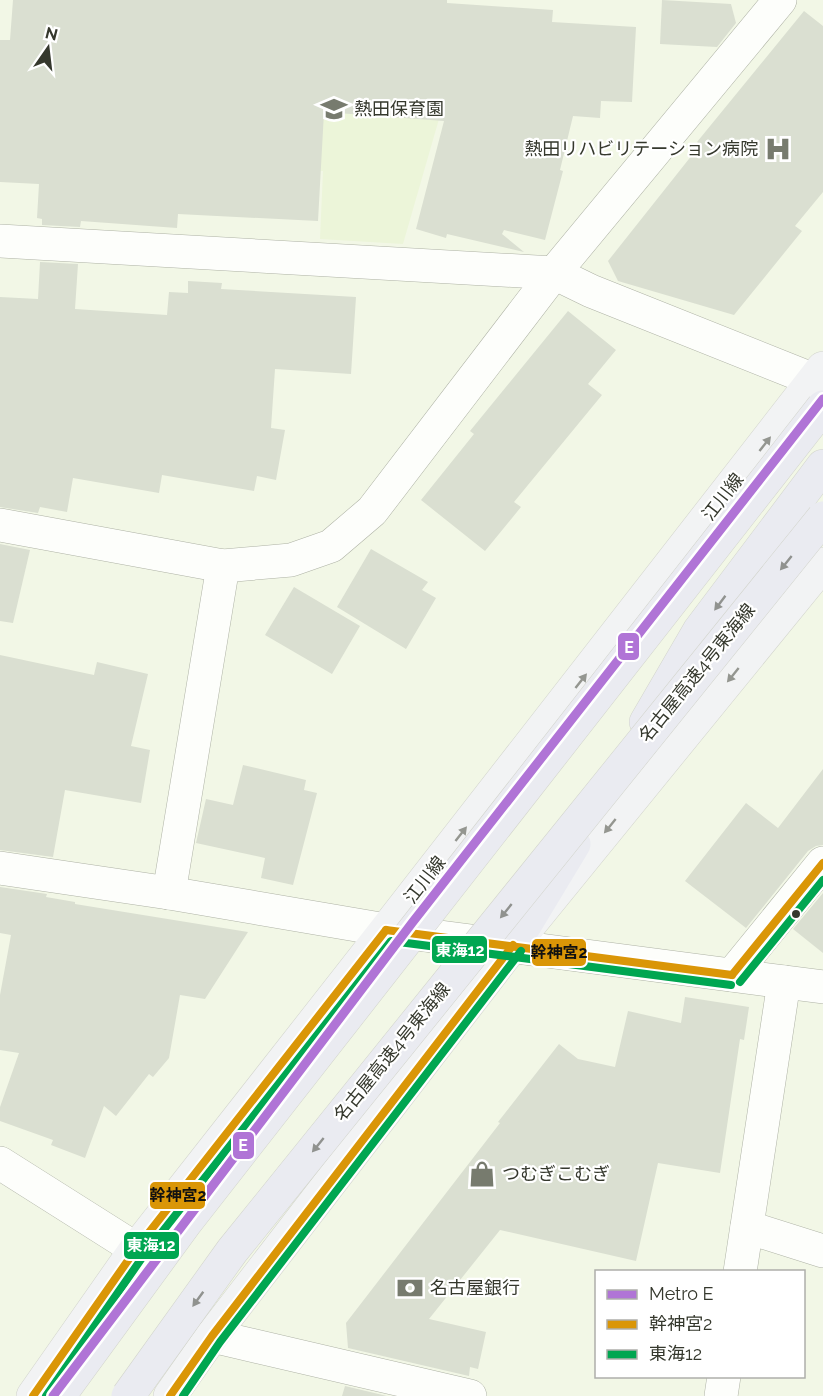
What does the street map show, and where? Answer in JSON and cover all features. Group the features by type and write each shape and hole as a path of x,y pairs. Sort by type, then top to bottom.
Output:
{"highway":[{"path":"59,1396 186,1222 820,385"},
{"path":"513,945 699,631 821,469"},
{"name":"名古屋高速4号東海線","path":"128,1396 232,1251 823,518"}],"main road":[{"name":"江川線","path":"33,1396 136,1249 386,930 820,385"},
{"path":"170,1396 212,1336 513,945 823,564"}],"street":[{"path":"0,525 223,566 291,560 332,546 372,511 554,273 780,0"},
{"path":"0,241 554,273 591,291 820,385"},
{"path":"169,893 223,566"},
{"path":"732,975 823,863"},
{"path":"0,868 169,893 386,930 732,975 810,980 747,1227 740,1270"},
{"path":"0,1162 136,1249"},
{"path":"747,1227 823,1251"},
{"path":"212,1336 470,1396"},
{"path":"721,1396 724,1378"}],"shaded area":[{"name":"熱田保育園","path":"229,40 458,53 403,244 320,239 323,171 223,165"}],"building":[{"path":"13,0 447,0 447,3 553,10 552,22 636,27 632,102 601,101 600,118 573,116 560,170 563,171 545,240 504,230 502,234 524,252 447,234 446,238 416,229 444,121 324,112 318,221 178,214 177,228 81,221 80,227 42,225 42,219 37,218 39,184 0,182 0,40 10,40"},
{"path":"662,0 731,4 736,23 717,47 660,44"},
{"path":"804,11 823,26 823,192 795,226 802,231 734,315 618,281 608,261 700,145 697,142"},
{"path":"40,262 78,264 75,309 167,315 169,292 188,293 188,281 222,283 221,289 356,297 351,374 275,369 271,428 285,430 276,480 257,476 254,491 162,475 159,493 73,478 67,512 40,507 38,513 0,507 0,297 38,299"},
{"path":"568,311 616,350 588,384 602,395 514,502 521,507 485,551 421,500 474,434 470,431"},
{"path":"0,544 30,550 13,623 0,621"},
{"path":"371,549 428,582 422,590 436,598 406,649 337,607"},
{"path":"294,587 360,626 332,674 265,635"},
{"path":"0,655 94,675 97,662 148,674 131,746 150,750 141,803 65,790 53,857 0,850"},
{"path":"243,765 306,780 304,790 317,793 293,885 261,878 265,858 196,843 206,799 233,805"},
{"path":"823,769 823,845 808,851 746,928 685,881 746,803 778,828"},
{"path":"0,887 47,894 46,897 75,902 75,904 248,932 205,999 180,995 169,1058 153,1077 149,1074 116,1116 104,1106 85,1158 51,1145 53,1140 0,1121 0,1107 19,1053 0,1050 0,995 11,935 0,933"},
{"path":"823,893 823,953 793,929"},
{"path":"685,997 749,1007 744,1040 740,1039 720,1173 658,1163 636,1261 500,1230 429,1319 486,1332 478,1369 470,1367 469,1376 348,1348 346,1323 559,1044 578,1059 615,1067 628,1011 681,1023"},
{"path":"345,1386 387,1396 342,1396"}],"metro line":[{"name":"E","path":"53,1396 412,923 823,399"}],"transit line":[{"name":"幹神宮2","path":"732,975 823,863"},
{"name":"東海12","path":"740,982 823,880"},
{"name":"幹神宮2","path":"386,930 732,975"},
{"name":"幹神宮2","path":"33,1396 136,1249 386,930"},
{"name":"東海12","path":"46,1396 144,1255 391,941 731,985"},
{"name":"幹神宮2","path":"170,1396 212,1336 513,945"},
{"name":"東海12","path":"183,1396 220,1342 521,951"}],"place":[{"name":"熱田保育園","path":"334,109"},
{"name":"熱田リハビリテーション病院","path":"778,149"},
{"name":"つむぎこむぎ","path":"482,1174"},
{"name":"名古屋銀行","path":"410,1288"}]}
